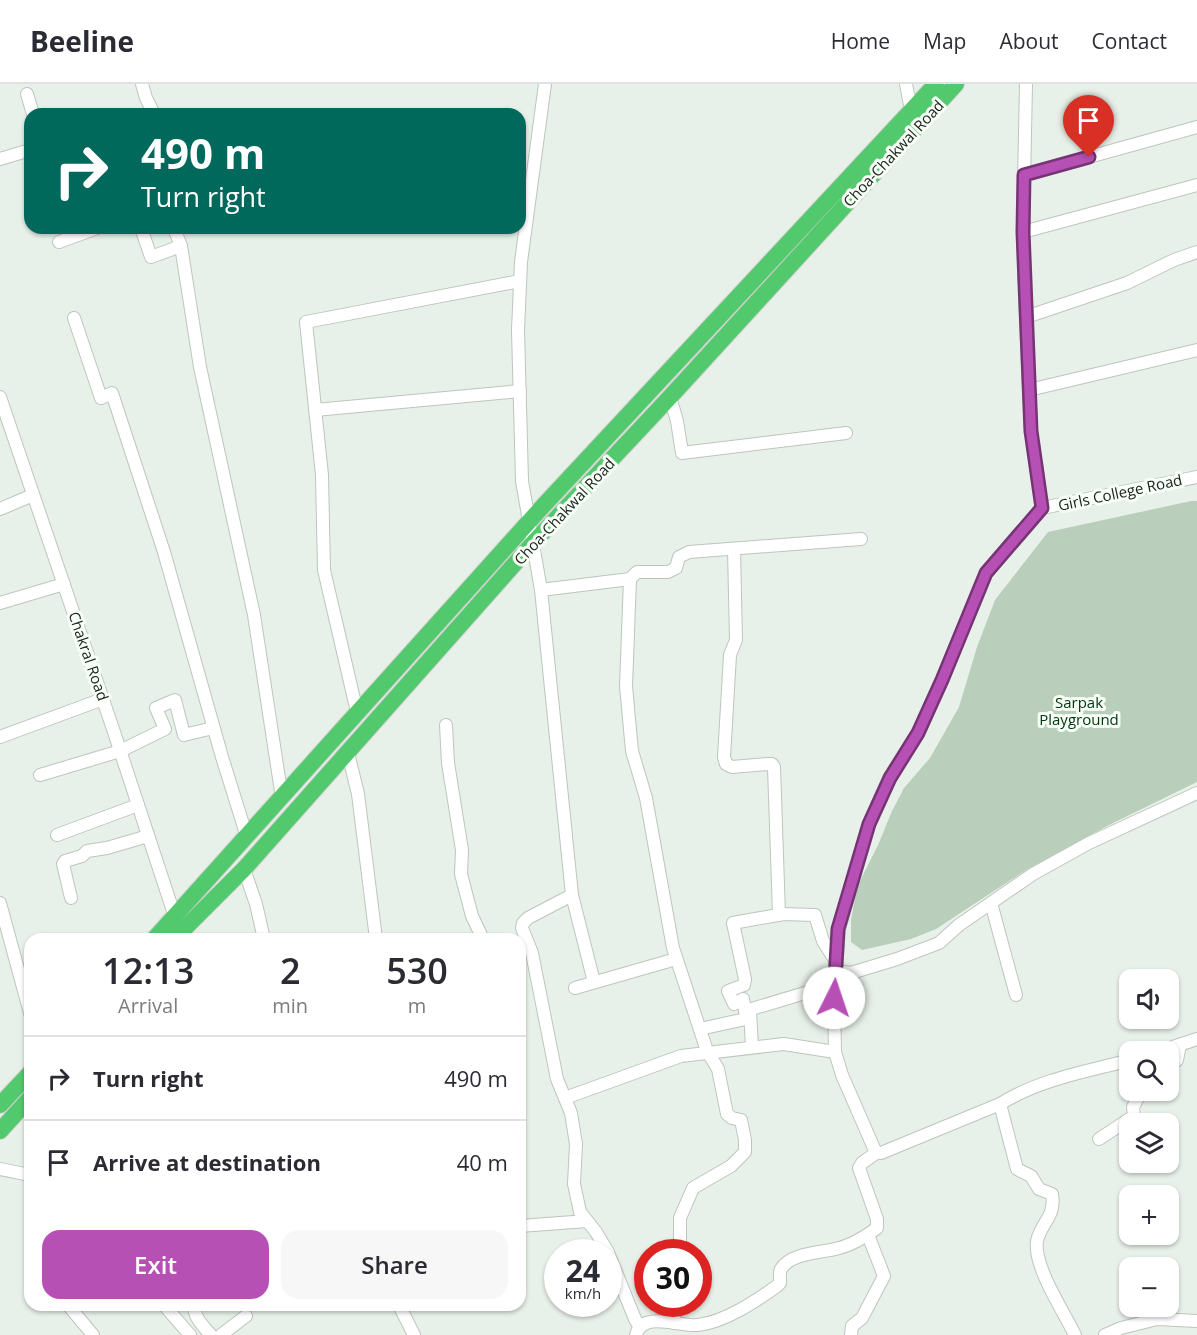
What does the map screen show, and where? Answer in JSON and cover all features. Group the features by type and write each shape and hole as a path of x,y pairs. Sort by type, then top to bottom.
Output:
{"highway":[{"path":"160,933 530,522 936,84"},
{"name":"Choa-Chakwal Road","path":"182,933 244,869 533,543 670,397 956,84"},
{"path":"0,1105 24,1079"},
{"path":"0,1131 24,1105"}],"street":[{"path":"142,84 151,108"},
{"path":"526,190 545,84"},
{"path":"906,84 911,110"},
{"path":"876,1153 842,1075 835,1052 838,929 869,824 890,778 918,733 986,573 1042,508 1031,431 1026,317 1023,232 1026,84"},
{"path":"27,94 31,108"},
{"path":"1024,175 1197,127"},
{"path":"0,159 24,152"},
{"path":"1023,232 1197,185"},
{"path":"59,242 81,234"},
{"path":"143,234 151,257 181,246"},
{"path":"176,234 181,246 200,367 254,615 282,798"},
{"path":"523,234 518,330 522,481 541,590 572,895 594,982"},
{"path":"1026,317 1127,283 1174,260 1197,252"},
{"path":"357,712 324,570 322,475 306,322 520,281"},
{"path":"74,318 100,398 112,393 164,552 213,728 247,837"},
{"path":"1029,390 1197,350"},
{"path":"315,410 520,391"},
{"name":"Chakral Road","path":"0,397 5,428 33,495 64,584 175,917"},
{"path":"670,397 677,421 682,453 846,433"},
{"name":"Girls College Road","path":"1042,508 1197,477"},
{"path":"0,509 33,495"},
{"path":"541,590 630,579 637,572 668,572 676,568 679,557 684,554 861,539"},
{"path":"734,549 736,640 730,655 724,757 726,764 732,767 772,764 774,767 779,915"},
{"path":"630,579 626,686 632,751 646,798 676,959 707,1051 718,1069 728,1114 732,1118 741,1120 745,1140 745,1152 731,1166 693,1188 680,1218 680,1239"},
{"path":"0,603 64,584"},
{"path":"0,737 103,699"},
{"path":"40,775 120,751 165,729 156,708 175,700 184,735 213,728"},
{"path":"446,725 448,763 462,850 461,874 472,916 480,933"},
{"path":"348,753 358,794 375,933"},
{"path":"750,1014 745,1011 742,999 734,1004 728,991 744,985 745,979 733,923 779,915 815,915 823,941 836,966 850,974 939,943 959,926 1033,874 1089,843 1197,793"},
{"path":"57,835 138,805"},
{"path":"71,898 64,872 65,861 82,856 87,851 148,836"},
{"path":"244,869 263,933"},
{"path":"523,933 524,922 528,918 572,895"},
{"path":"0,903 3,927 24,994"},
{"path":"991,903 1016,995"},
{"path":"526,955 557,1079 571,1113 576,1144 574,1184 580,1212 599,1239"},
{"path":"575,988 676,959"},
{"path":"700,1029 836,984"},
{"path":"750,1014 752,1046"},
{"path":"1179,1050 1180,1045 1197,1039"},
{"path":"565,1098 681,1056 707,1051 784,1044 835,1052"},
{"path":"636,1332 643,1324 657,1321 699,1325 730,1315 777,1286 780,1283 780,1270 799,1256 840,1248 868,1235 877,1228 877,1219 859,1168 876,1153 881,1153 1000,1104 1015,1095 1068,1075 1119,1063"},
{"path":"1099,1139 1134,1116 1133,1107 1136,1101"},
{"path":"1000,1104 1017,1169 1031,1176 1039,1189 1052,1194 1054,1205 1037,1242 1038,1251 1045,1279 1075,1335"},
{"path":"0,1169 24,1174"},
{"path":"526,1226 587,1221"},
{"path":"852,1335 852,1326 862,1318 885,1276 868,1235"},
{"path":"622,1288 634,1319 636,1332"},
{"path":"73,1311 93,1335"},
{"path":"169,1311 190,1335"},
{"path":"194,1311 199,1322 211,1335"},
{"path":"402,1311 414,1335"},
{"path":"222,1335 246,1316"},
{"path":"674,1317 674,1323"},
{"path":"1105,1335 1121,1328 1157,1319 1197,1320"},
{"path":"710,1321 713,1335"}],"green space":[{"name":"Sarpak Playground","path":"1197,501 1197,782 1107,826 1026,870 936,929 911,939 862,950 851,942 851,920 857,887 904,788 930,758 959,707 977,647 995,600 1048,532"}],"route":[{"path":"834,998 838,929 869,824 890,778 918,733 986,573 1042,508 1031,431 1023,232 1024,175 1089,157"}]}
